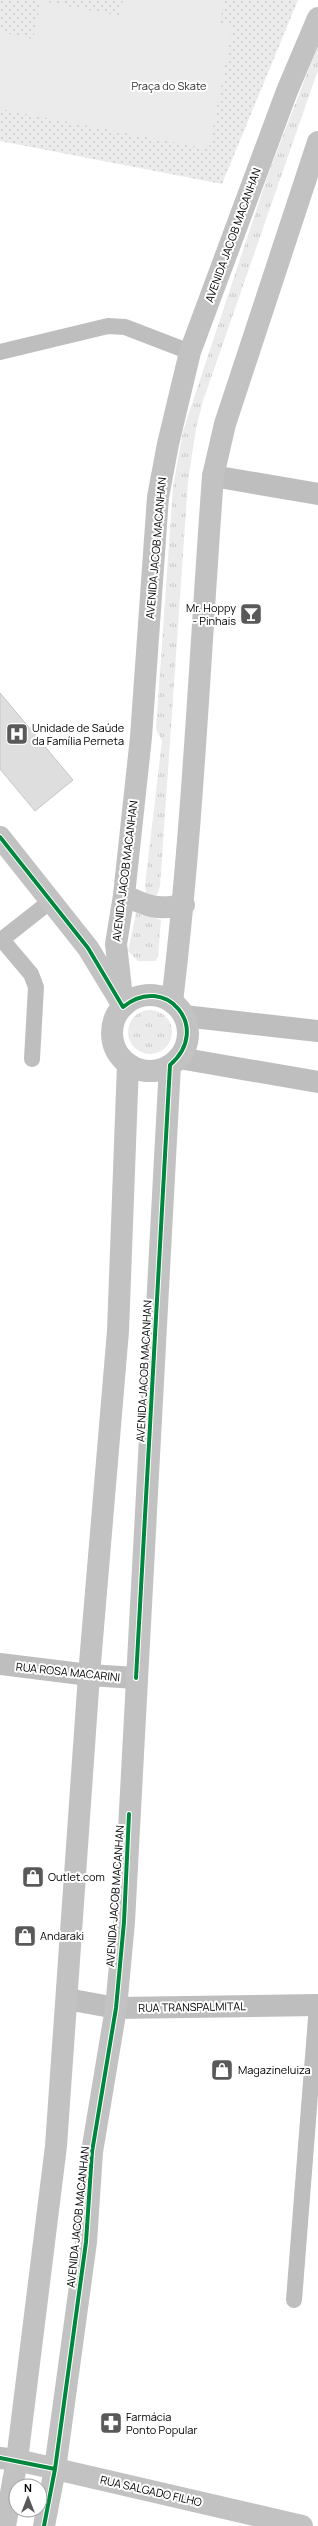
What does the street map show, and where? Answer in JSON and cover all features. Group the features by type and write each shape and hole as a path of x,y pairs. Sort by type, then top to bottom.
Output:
{"main road":[{"name":"AVENIDA JACOB MACANHAN","path":"123,1007 116,944 124,895 141,737 158,497 168,444 190,352 287,91 318,18"},
{"path":"178,1009 155,996 146,996 130,1001 123,1007 115,1021 112,1037 114,1047 128,1064 149,1071 160,1070 175,1062 185,1048 188,1038 178,1009 186,841 213,476 225,424 311,178 318,142"},
{"path":"0,837 52,900 88,948 123,1007"},
{"path":"124,895 148,907 163,909 184,905"},
{"name":"AVENIDA JACOB MACANHAN","path":"44,2526 55,2469 86,2242 92,2152 116,2008 124,1922 136,1678 175,1062"},
{"path":"5,2526 9,2459 56,2146 68,1999 89,1676 118,1331 128,1064"},
{"name":"RUA SALGADO FILHO","path":"9,2459 302,2526"}],"street":[{"path":"213,476 318,494"},
{"path":"178,1009 318,1031"},
{"path":"175,1062 318,1082"},
{"name":"RUA ROSA MACARINI","path":"0,1664 89,1676 136,1678"},
{"name":"RUA TRANSPALMITAL","path":"68,1999 116,2008 317,2005"}],"lane":[{"path":"0,352 108,326 125,327 190,352"},
{"path":"32,1059 36,987 31,974 1,941 52,900"},
{"path":"294,2300 317,2005"}],"green space":[{"name":"Praça do Skate","path":"0,0 298,0 222,184 0,141"},
{"name":"Praça do Skate","path":"123,0 211,0 224,2 220,23 233,26 209,149 0,109 0,32 33,39 41,1 120,16"},
{"path":"318,45 318,70 203,401 196,428 188,482 160,886 158,893 154,897 146,893 145,885 162,741 156,729 173,487 183,431 269,172"},
{"path":"136,913 161,920 158,957 155,961 138,961 128,951"},
{"path":"150,1010 162,1014 168,1020 172,1032 168,1044 162,1050 150,1054 138,1050 132,1044 128,1032 132,1020 138,1014"}],"building":[{"name":"Unidade de Saúde da Família Perneta","path":"0,693 73,780 35,811 0,769"}],"cycle path":[{"path":"0,837 88,948 123,1007 139,998 154,996 168,1000 178,1009 185,1021 187,1035 182,1050 170,1065 136,1678"},
{"path":"44,2526 55,2469 86,2242 92,2152 116,2008 124,1922 129,1814"},
{"path":"0,2458 55,2469"}],"place":[{"name":"Mr. Hoppy - Pinhais","path":"251,614"},
{"name":"Unidade de Saúde da Família Perneta","path":"17,734"},
{"name":"Outlet.com","path":"33,1877"},
{"name":"Andaraki","path":"25,1936"},
{"name":"Magazineluiza","path":"222,2070"},
{"name":"Farmácia Ponto Popular","path":"111,2423"}]}
